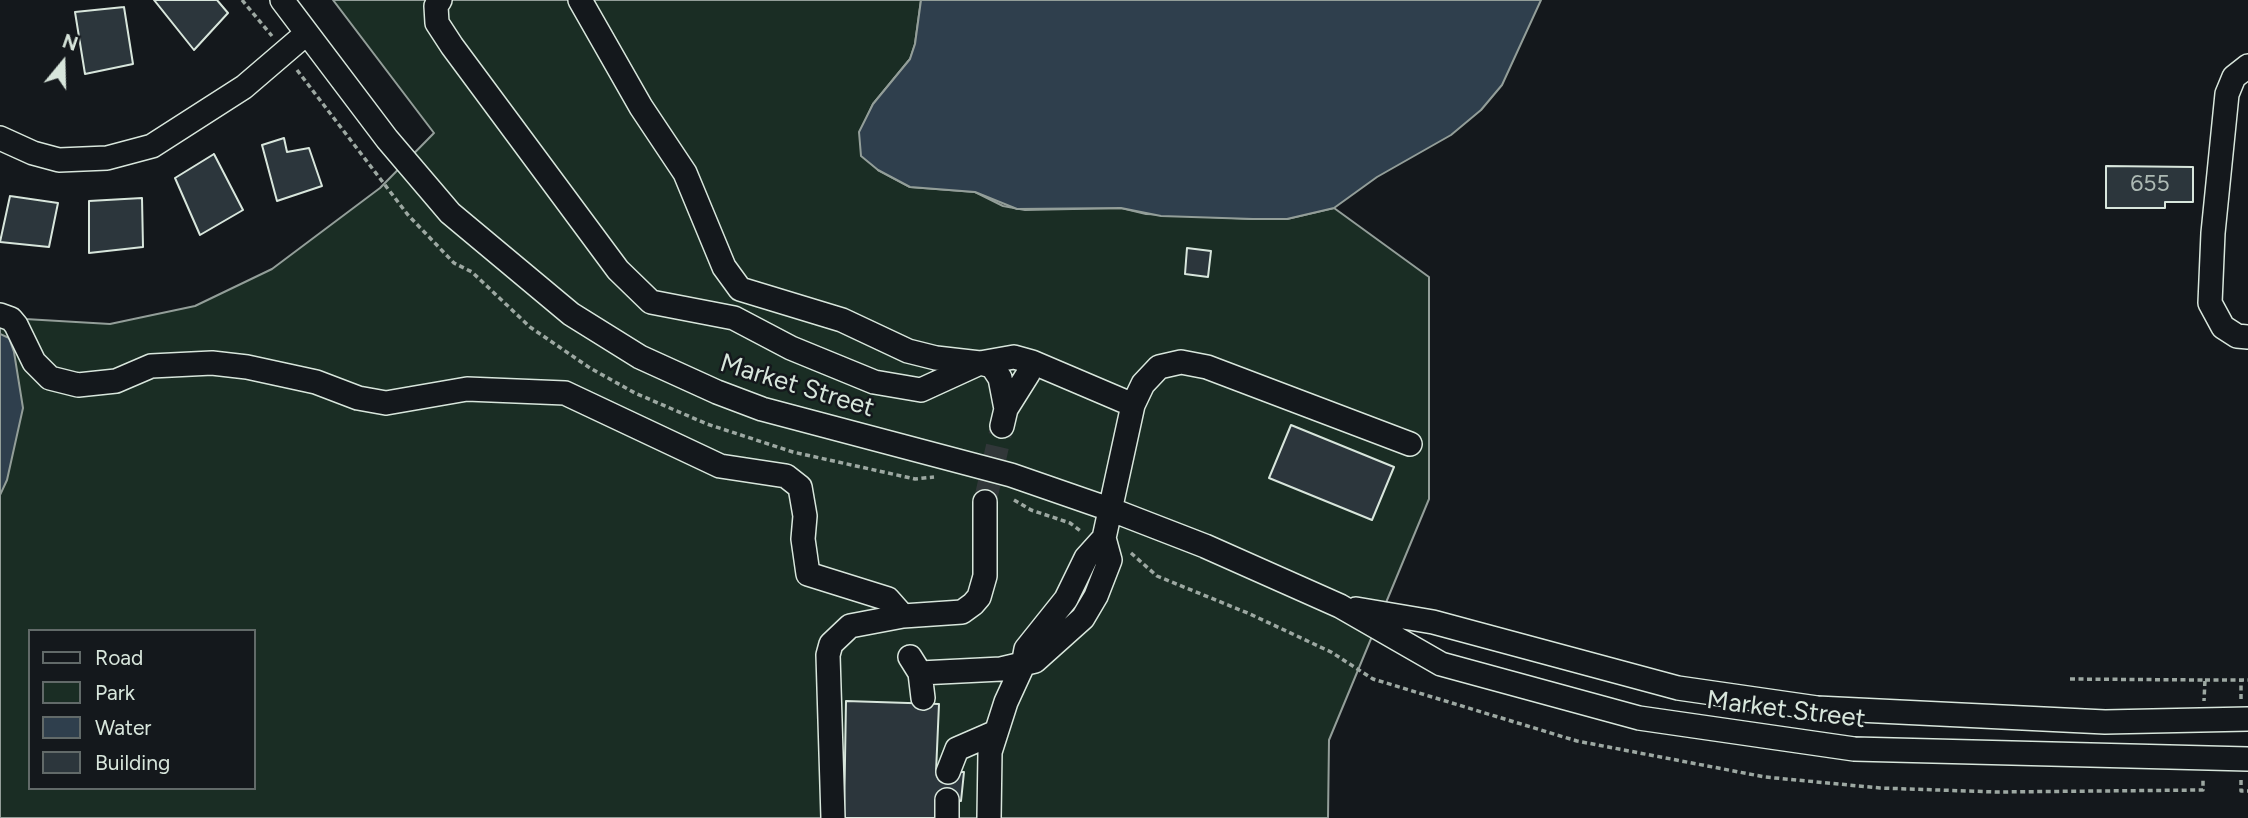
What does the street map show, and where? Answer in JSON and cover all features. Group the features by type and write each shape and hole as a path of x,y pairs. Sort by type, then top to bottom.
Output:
{"street":[{"name":"Market Street","path":"282,0 387,139 450,213 539,290 608,339 678,375 762,409 1011,475 1112,510 1205,546 1340,606 1441,664 1639,718 1854,749 2248,759"},
{"path":"440,0 436,6 437,23 452,46 618,270 651,302 734,318 791,348 874,382 921,390 980,363 1014,357 1133,405"},
{"path":"580,0 641,107 685,173 724,267 740,289 842,320 908,351 936,358 980,363 997,370 1004,418 1032,362"},
{"path":"0,138 33,153 59,160 107,158 152,146 243,88 307,33"},
{"path":"2248,66 2234,77 2227,94 2220,142 2210,303 2223,327 2237,336 2248,337"},
{"path":"0,315 11,319 16,325 34,362 50,378 78,385 116,380 151,366 212,363 247,366 316,382 358,398 386,403 467,389 565,393 720,466 786,476 800,487 805,516 803,539 808,574 888,599 903,616"},
{"path":"923,698 915,665 1023,665 1035,661 1083,618 1096,596 1110,560 1104,538 1133,405 1143,384 1160,367 1181,362 1207,367 1410,444"},
{"path":"833,818 828,655 831,644 850,626 903,616 962,612 979,597 986,564 985,502"},
{"name":"Market Street","path":"1340,606 1433,622 1678,688 1817,708 2105,722 2248,719"},
{"path":"989,818 990,752 1023,665"},
{"path":"948,772 957,749 996,732"}],"path":[{"path":"2070,679 2241,680"},
{"path":"2202,720 2205,680"}],"green space":[{"path":"333,0 921,0 915,44 910,59 873,104 867,117 878,170 910,187 975,192 1003,206 1025,210 1121,208 1146,214 1287,219 1334,208 1429,277 1429,499 1329,740 1328,818 0,818 0,312 25,319 110,324 195,306 272,269 380,188 434,133"}],"water":[{"path":"921,0 1541,0 1502,85 1481,110 1451,135 1377,177 1334,208 1287,219 1253,219 1161,216 1121,208 1017,209 975,192 910,187 878,170 861,156 859,132 873,104 910,59 915,44"},
{"path":"0,334 9,338 14,352 23,408 7,480 0,495"}],"building":[{"path":"154,0 217,0 228,13 194,50"},
{"path":"124,7 133,64 85,74 75,12"},
{"path":"284,138 287,152 309,148 322,186 277,201 262,145"},
{"path":"214,154 243,210 200,235 175,178"},
{"path":"2106,166 2193,167 2193,202 2165,202 2165,208 2106,208"},
{"path":"10,196 58,203 49,247 0,242"},
{"path":"142,198 143,247 89,253 89,201"},
{"path":"1187,248 1211,251 1208,277 1185,274"},
{"path":"1291,425 1394,467 1372,520 1269,478"},
{"path":"846,701 939,704 936,772 964,772 961,801 937,799 937,818 844,818"}],"tunnel":[{"path":"985,502 1002,426"}]}
